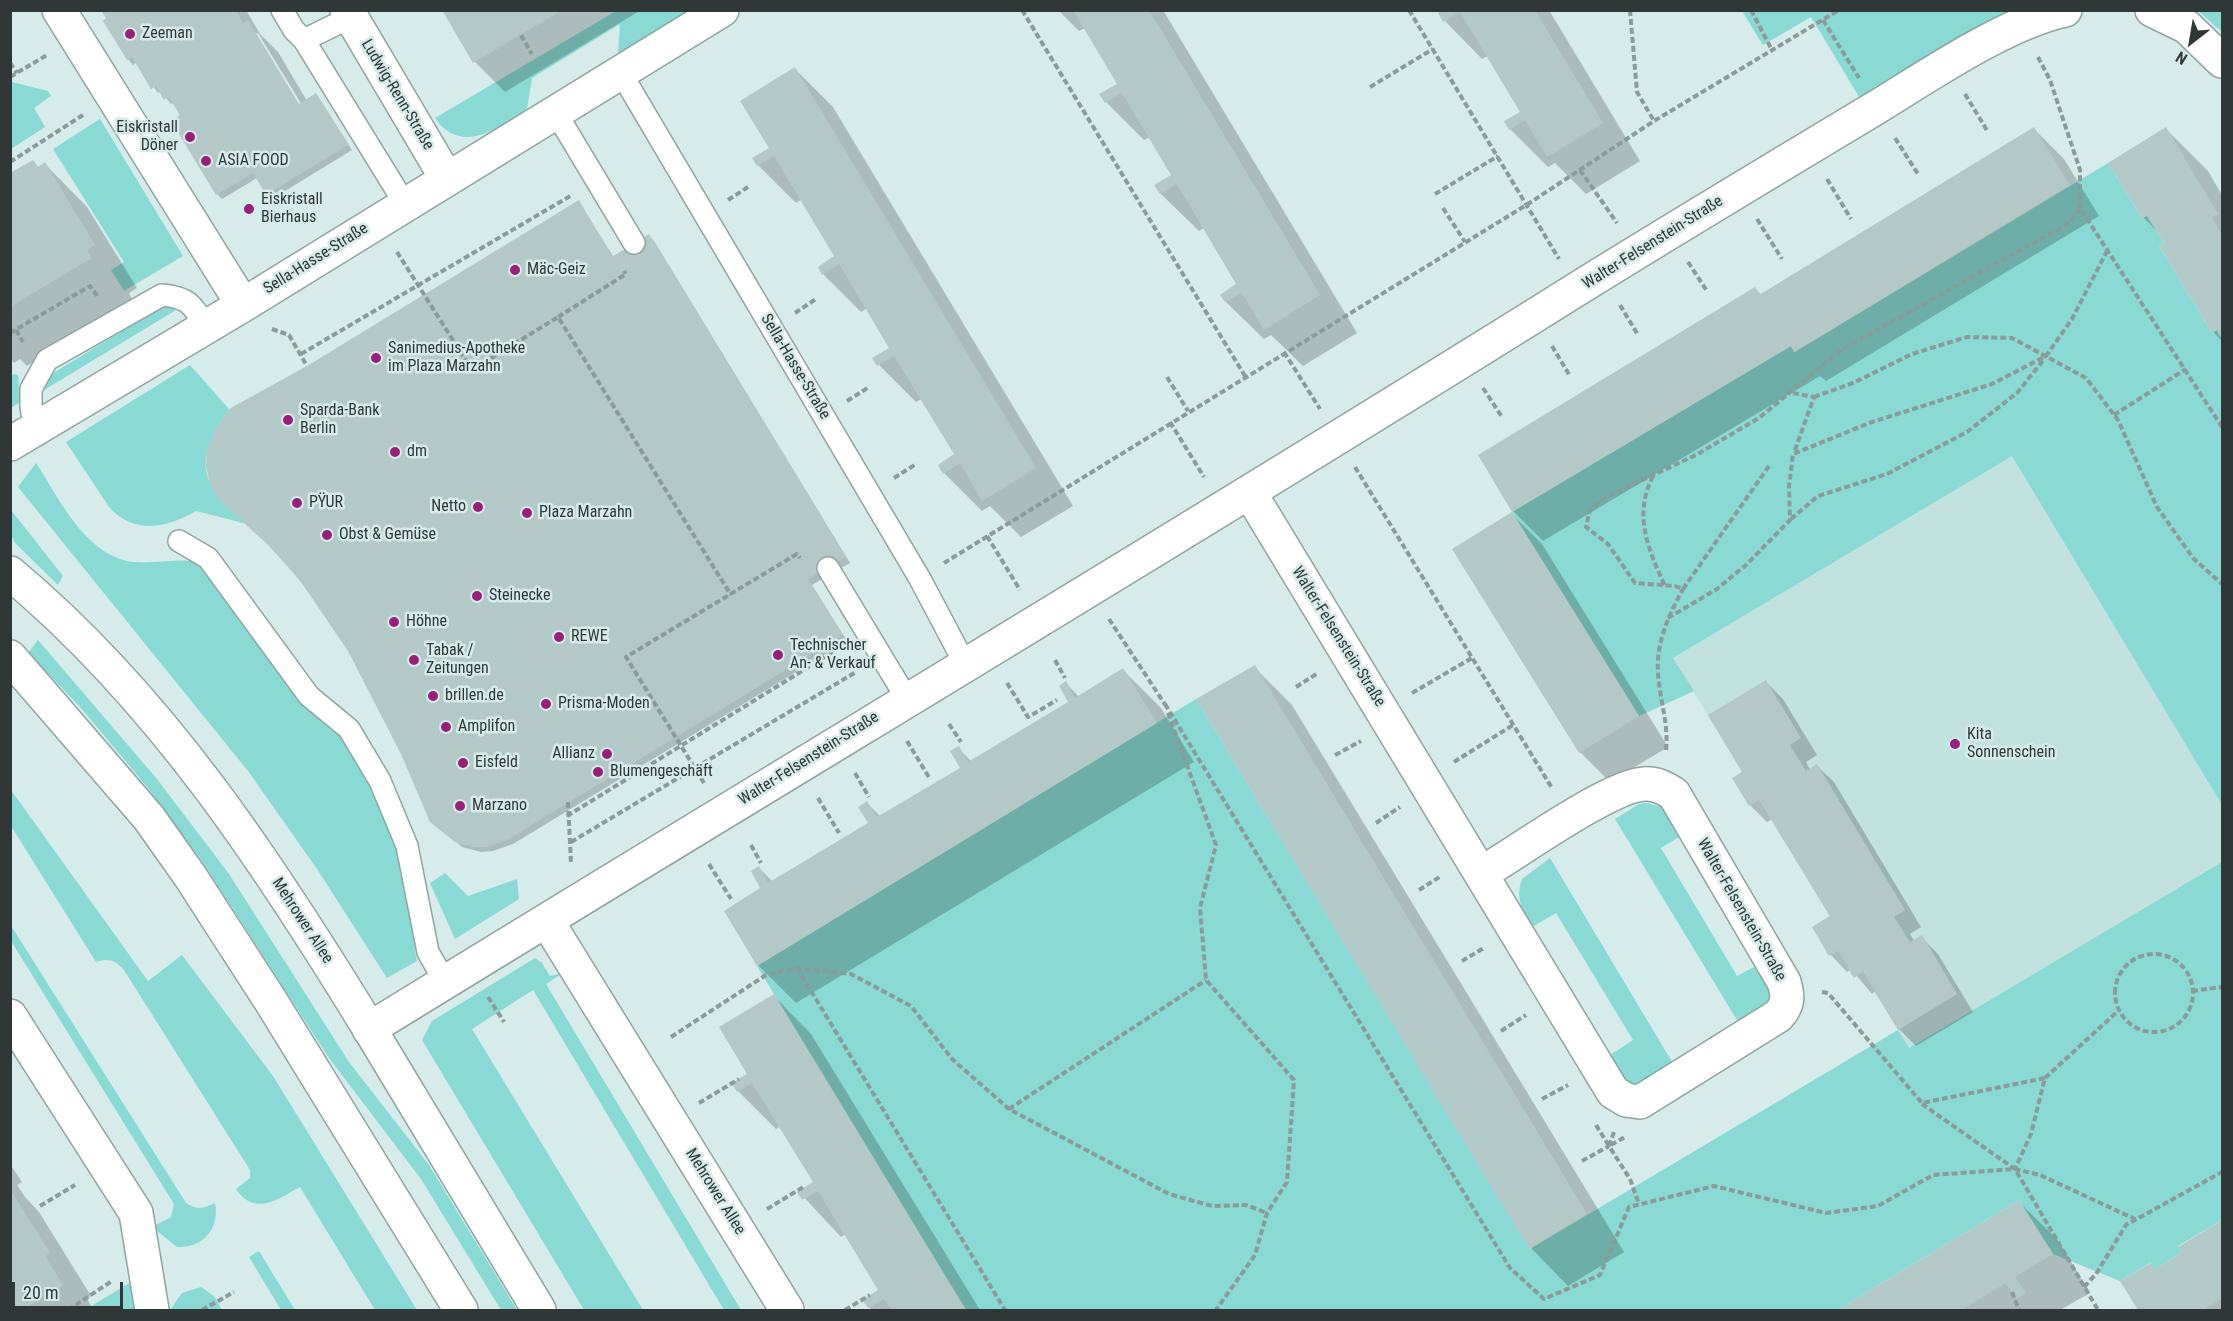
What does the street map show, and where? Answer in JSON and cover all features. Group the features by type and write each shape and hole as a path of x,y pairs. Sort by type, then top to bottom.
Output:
{"street":[{"path":"59,10 243,305"},
{"name":"Sella-Hasse-Straße","path":"22,436 243,305 722,10"},
{"name":"Walter-Felsenstein-Straße","path":"369,1029 976,657 1236,501 1637,251 1876,107 2019,27 2047,14 2066,10"},
{"path":"2152,10 2187,27 2223,61"},
{"name":"Ludwig-Renn-Straße","path":"349,14 447,179"},
{"name":"Walter-Felsenstein-Straße","path":"1236,501 1382,708 1613,1092 1626,1101 1640,1102 1778,1016 1785,1008 1788,998 1784,982 1674,794 1658,786"},
{"name":"Mehrower Allee","path":"10,573 53,608 107,664 215,795 265,864 369,1029 539,1311"},
{"path":"10,657 149,818 190,876 272,1003 460,1311"},
{"path":"1482,873 1617,790 1644,784 1658,786"},
{"name":"Mehrower Allee","path":"547,921 788,1311"},
{"path":"10,1016 136,1213 152,1311"}],"lane":[{"path":"282,10 294,30 304,40 405,204"},
{"path":"304,40 349,14"},
{"name":"Sella-Hasse-Straße","path":"621,73 920,579 976,657"},
{"path":"556,112 634,243"},
{"path":"22,436 31,407 31,389 47,360 162,295 175,296 189,302 206,327"},
{"path":"179,540 208,558 309,696 349,729 380,781 407,846 428,952 445,982"},
{"path":"828,568 908,699"}],"path":[{"path":"1022,10 1245,375"},
{"path":"1409,10 1528,204 1576,290"},
{"path":"1630,10 1636,92 1654,121"},
{"path":"1751,10 1773,52"},
{"path":"967,547 1528,204 1654,121 1773,52 1839,10"},
{"path":"1823,20 1918,174"},
{"path":"1683,589 1635,582 1608,544 1586,527 1590,510 1606,497 1696,456 1759,418 1792,393 1841,350 2071,222 2080,208 2080,170 2045,67 2019,27"},
{"path":"520,35 532,54"},
{"path":"1370,87 1433,49"},
{"path":"10,63 16,73 10,77"},
{"path":"1947,66 1988,132"},
{"path":"10,162 112,96"},
{"path":"1808,148 1851,219"},
{"path":"1435,194 1498,156"},
{"path":"1580,170 1637,251"},
{"path":"1739,190 1782,260"},
{"path":"301,354 417,284 576,193"},
{"path":"1443,208 1465,242"},
{"path":"2080,208 2223,427"},
{"path":"1668,618 1716,589 1746,565 1790,520 1818,496 1887,474 1967,432 2017,393 2046,357 2072,319 2108,249"},
{"path":"405,265 472,370 626,274"},
{"path":"10,333 90,286 103,304"},
{"path":"243,305 254,322 289,335 306,366"},
{"path":"558,317 730,595"},
{"path":"16,330 22,340"},
{"path":"1792,393 1814,397 1852,383 1912,354 1967,337 2012,338 2086,378 2114,415 2157,507 2193,558 2223,584"},
{"path":"1284,352 1571,819"},
{"path":"1794,454 1872,422 1992,384 2046,357"},
{"path":"2114,415 2186,369"},
{"path":"1167,377 1188,411"},
{"path":"1790,520 1789,486 1794,454 1814,397"},
{"path":"1170,422 1236,501"},
{"path":"1658,786 1666,738 1658,672 1660,644 1668,618 1683,589 1769,465"},
{"path":"1653,475 1643,499 1642,527 1665,586"},
{"path":"987,536 1038,620"},
{"path":"695,768 626,657 797,554"},
{"path":"1108,617 1165,704 1510,1268 1544,1299 1600,1275 1629,1207 1714,1186 1826,1213 1878,1206 1933,1175 2015,1169 2040,1175 2135,1219"},
{"path":"567,816 842,646"},
{"path":"571,842 882,657"},
{"path":"976,657 1029,717 1057,700"},
{"path":"1382,708 1472,658"},
{"path":"1055,660 1065,678"},
{"path":"1165,704 1216,844 1200,908 1206,980 1293,1080 1287,1182 1267,1213 1255,1255 1216,1311"},
{"path":"949,724 961,742"},
{"path":"1425,780 1513,725"},
{"path":"568,802 572,872"},
{"path":"691,832 730,899"},
{"path":"751,845 760,863"},
{"path":"2144,953 2175,958 2193,983 2189,1013 2164,1032 2133,1027 2118,1011 2114,1002 2119,971 2144,953"},
{"path":"671,1037 766,975 796,968 851,974 911,1006 952,1059 1009,1109 1169,1194 1212,1206 1246,1205 1267,1213"},
{"path":"796,968 1005,1311"},
{"path":"1009,1109 1206,980"},
{"path":"1784,982 1828,993 1922,1103 2015,1169 2098,1311"},
{"path":"2192,991 2223,987"},
{"path":"486,993 504,1022"},
{"path":"1922,1103 2045,1078 2118,1011"},
{"path":"670,1120 739,1078"},
{"path":"2015,1169 2031,1134 2045,1078"},
{"path":"1582,1161 1609,1146 1626,1101"},
{"path":"1609,1146 1630,1179 1639,1204"},
{"path":"2084,1287 2096,1274 2126,1225 2223,1172"},
{"path":"737,1229 805,1186"},
{"path":"202,1311 234,1292"},
{"path":"2012,1292 2019,1311"},
{"path":"845,1311 870,1295"},
{"path":"68,1311 76,1306"},
{"path":"1219,1306 1222,1311"}],"shaded area":[{"path":"616,11 691,11 618,54 620,24 532,78 527,109 493,130 468,137 456,135 445,129 435,118"},
{"path":"1742,11 2021,11 1861,100 1811,17 1763,45"},
{"path":"2198,11 2222,11 2222,32"},
{"path":"12,82 48,91 51,96 34,108 45,127 11,149"},
{"path":"100,119 183,256 124,291 111,270 124,262 53,149"},
{"path":"2108,163 2142,218 2147,216 2164,243 2159,246 2212,333 2217,330 2222,340 2222,805 2012,456 1673,658 1694,691 1639,716 1512,512 1791,346 1795,352"},
{"path":"165,305 176,310 41,392 45,378"},
{"path":"190,365 229,409 210,444 206,458 206,471 219,496 247,524 196,511 162,525 140,525 129,522 109,507 66,442"},
{"path":"18,375 20,402 11,408 11,376"},
{"name":"Kita Sonnenschein","path":"2012,455 2222,805 2222,862 1909,1048 1863,973 1854,978 1838,951 1829,956 1812,927 1829,916 1760,800 1749,806 1732,778 1742,772 1673,658"},
{"path":"36,463 76,524 102,549 117,558 134,562 199,562 305,687 354,755 374,790 390,827 403,876 417,961 387,978 317,869 248,771 18,487"},
{"path":"11,510 63,576 58,585 15,543 11,535"},
{"path":"38,640 157,779 229,874 349,1062 429,1165 517,1310 501,1310 421,1179 329,1058 200,858 147,787 81,708 28,653"},
{"path":"1196,699 1530,1249 1898,1030 1909,1048 2222,862 2222,1220 2178,1246 2182,1252 2155,1269 2150,1263 2120,1281 2053,1254 2019,1200 1837,1310 966,1310 757,966"},
{"path":"11,790 148,981 182,955 273,1076 417,1310 375,1310 300,1187 275,1200 259,1204 243,1197 236,1189 250,1178 250,1170 124,970 112,961 96,962 11,826"},
{"path":"1646,803 1662,807 1681,836 1661,848 1737,976 1758,965 1768,986 1768,1000 1764,1006 1740,1025 1615,819 1639,804"},
{"path":"1550,858 1674,1065 1635,1086 1627,1082 1610,1055 1633,1040 1556,913 1532,927 1523,909 1519,898 1522,879"},
{"path":"445,873 468,896 517,879 519,899 455,939 430,883"},
{"path":"10,924 186,1203 201,1208 215,1203 215,1221 208,1235 202,1240 195,1244 177,1247 156,1230 154,1226 171,1217 174,1204 11,941"},
{"path":"535,958 542,963 550,976 563,973 546,984 741,1310 724,1310 533,990 472,1029 643,1310 584,1310 422,1040 432,1021"},
{"path":"259,1251 295,1310 281,1310 249,1257"},
{"path":"131,1282 135,1310 93,1310 93,1305"},
{"path":"201,1287 214,1296 222,1310 170,1310 182,1293"}],"building":[{"path":"101,10 236,10 243,23 248,20 299,104 316,93 348,145 266,195 253,173 216,195 171,121 180,115 169,97 164,100 156,86 151,89 132,57 127,60 103,21 106,18"},
{"path":"442,10 562,10 473,63"},
{"path":"1073,10 1149,10 1320,295 1264,330 1242,293 1225,302 1220,295 1236,284 1177,184 1160,194 1154,185 1171,175 1122,93 1105,103 1099,94 1117,84"},
{"path":"1443,10 1535,10 1603,123 1547,157 1525,120 1509,130 1504,121 1520,112 1460,12 1443,22 1438,13"},
{"path":"795,67 1036,468 982,501 960,463 943,474 938,465 954,454 894,356 877,366 872,358 889,348 839,264 822,275 818,267 834,256 774,156 757,166 752,158 769,148 740,101"},
{"path":"2034,127 2070,185 1794,352 1791,346 1512,512 1478,455 1755,287 1759,295"},
{"path":"2166,127 2218,214 2212,218 2222,235 2222,340 2217,330 2212,333 2159,246 2164,243 2147,216 2142,218 2108,163"},
{"path":"33,160 38,167 45,162 95,245 87,250 92,258 10,307 10,173"},
{"name":"Plaza Marzahn","path":"579,200 612,257 649,234 846,557 808,579 843,635 507,840 487,847 474,847 455,842 430,822 401,754 348,651 299,579 268,545 219,500 210,484 206,466 207,449 229,409 307,366"},
{"path":"1512,512 1639,716 1579,753 1452,549"},
{"path":"1255,665 1587,1214 1529,1249 1196,699"},
{"path":"1123,668 1157,723 757,966 724,911 760,888 751,871 759,866 768,883 868,823 858,807 867,801 877,817 960,768 950,751 959,746 968,762 1068,702 1059,686 1066,681 1075,698"},
{"path":"1766,680 1801,738 1790,745 1806,771 1817,764 1905,910 1894,917 1910,942 1922,935 1957,994 1898,1030 1863,972 1854,978 1838,951 1829,956 1812,927 1830,916 1759,800 1749,806 1732,778 1742,772 1708,715"},
{"path":"774,994 966,1310 891,1310 884,1299 868,1308 862,1300 878,1290 818,1191 802,1200 797,1192 813,1182 752,1083 737,1092 732,1083 747,1074 719,1027"},
{"path":"10,1189 50,1253 45,1256 63,1285 30,1305 33,1310 10,1310"},
{"path":"2019,1200 2053,1254 2015,1277 2026,1293 2016,1299 2006,1283 1961,1310 1837,1310"},
{"path":"2222,1220 2222,1299 2203,1310 2138,1310 2120,1281 2151,1263 2155,1269 2182,1252 2178,1247"}],"place":[{"name":"Zeeman","path":"130,34"},
{"name":"Eiskristall Döner","path":"190,137"},
{"name":"ASIA FOOD","path":"206,161"},
{"name":"Eiskristall Bierhaus","path":"249,209"},
{"name":"Mäc-Geiz","path":"515,270"},
{"name":"Sanimedius-Apotheke im Plaza Marzahn","path":"376,358"},
{"name":"Sparda-Bank Berlin","path":"288,420"},
{"name":"dm","path":"395,452"},
{"name":"PŸUR","path":"297,503"},
{"name":"Netto","path":"478,507"},
{"name":"Plaza Marzahn","path":"527,513"},
{"name":"Obst & Gemüse","path":"327,535"},
{"name":"Steinecke","path":"477,596"},
{"name":"Höhne","path":"394,622"},
{"name":"REWE","path":"559,637"},
{"name":"Technischer An- & Verkauf","path":"778,655"},
{"name":"Tabak / Zeitungen","path":"414,660"},
{"name":"brillen.de","path":"433,696"},
{"name":"Prisma-Moden","path":"546,704"},
{"name":"Amplifon","path":"446,727"},
{"name":"Kita Sonnenschein","path":"1955,744"},
{"name":"Allianz","path":"607,754"},
{"name":"Eisfeld","path":"463,763"},
{"name":"Blumengeschäft","path":"598,772"},
{"name":"Marzano","path":"460,806"}]}
